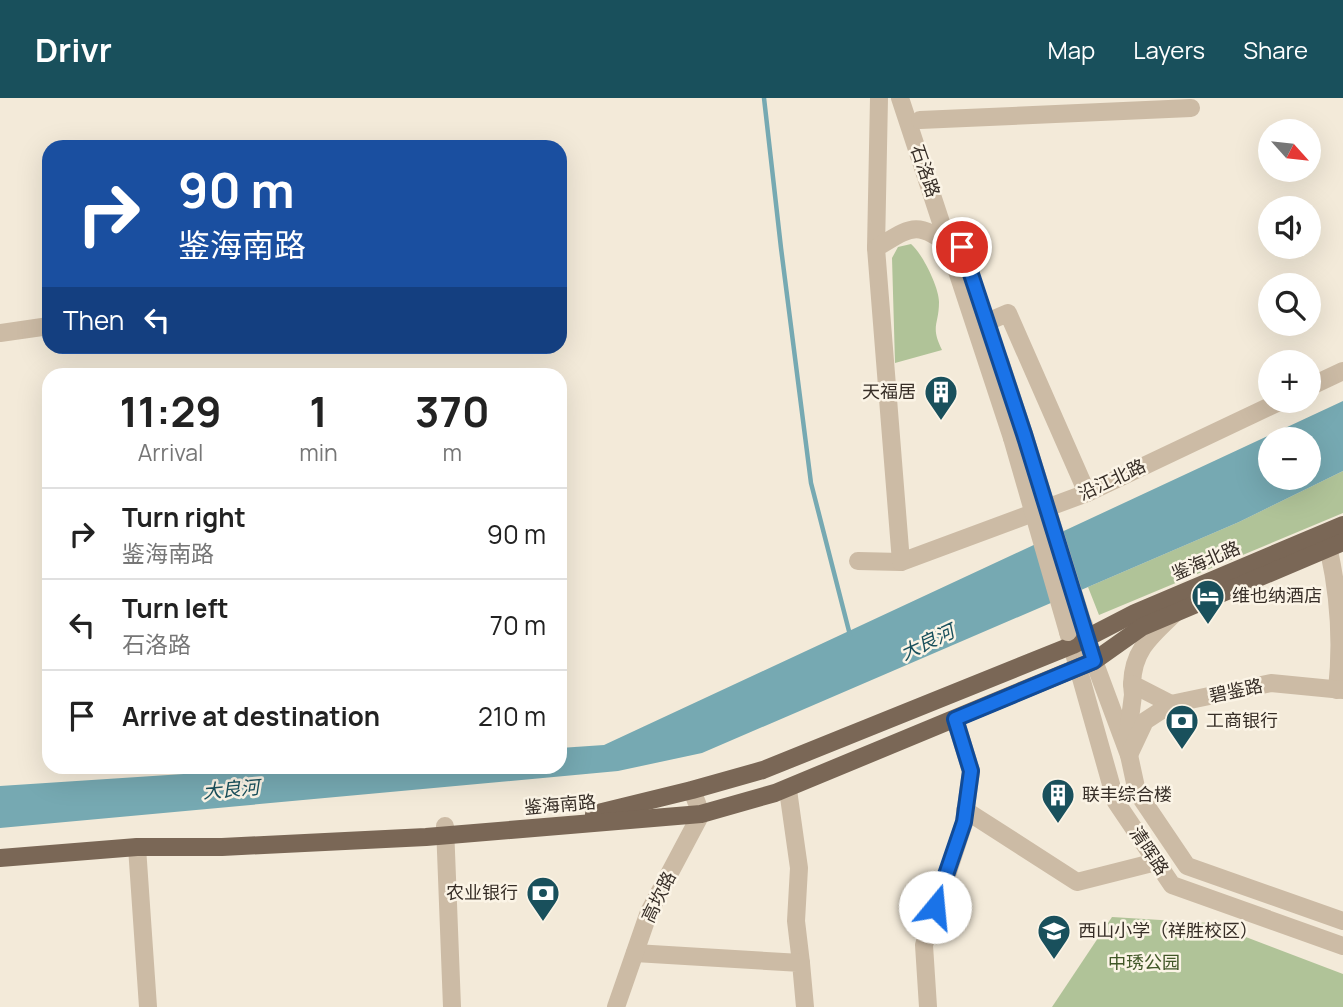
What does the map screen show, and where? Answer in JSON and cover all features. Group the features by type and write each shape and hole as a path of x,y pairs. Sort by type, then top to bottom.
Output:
{"main road":[{"name":"鉴海北路","path":"1078,635 1343,525"},
{"name":"鉴海北路","path":"1086,664 1142,627 1336,546"},
{"name":"鉴海南路","path":"0,849 137,838 445,831 594,814 763,770 1078,635"},
{"name":"鉴海南路","path":"0,858 137,847 222,847 701,814 775,793 1086,664"}],"street":[{"path":"879,98 876,248 901,562"},
{"name":"石洛路","path":"900,98 1018,436"},
{"name":"石洛路","path":"913,98 987,322 1078,635"},
{"path":"920,120 1192,108"},
{"path":"876,248 909,229 932,231 950,246"},
{"path":"987,322 1008,313 1087,493"},
{"path":"0,333 42,327"},
{"path":"1321,381 1343,371"},
{"name":"沿江北路","path":"858,561 901,562 1087,493 1258,411"},
{"path":"1336,546 1334,574 1340,690"},
{"path":"1128,750 1133,666 1146,640 1175,613"},
{"name":"清晖路","path":"1078,635 1116,802 1172,885 1343,946"},
{"name":"清晖路","path":"1086,664 1128,750 1136,792 1187,866 1343,921"},
{"name":"碧鉴路","path":"1171,704 1271,683 1340,690"},
{"path":"1132,684 1171,704"},
{"path":"1128,750 1145,721 1171,704"},
{"path":"928,1007 924,945 964,822 971,771 955,719"},
{"path":"692,790 701,814"},
{"path":"788,790 799,868 796,921 805,1007"},
{"path":"965,810 1077,882 1156,862"},
{"name":"高坎路","path":"616,1007 649,912 701,814"},
{"path":"445,831 452,1007"},
{"path":"137,847 148,1007"},
{"path":"635,953 801,963"}],"green space":[{"path":"911,244 925,262 936,288 939,302 936,330 942,350 895,363 892,258 898,247"},
{"path":"1343,471 1343,513 1099,615 1088,587 1239,522 1304,490 1321,490 1321,482"},
{"name":"中琇公园","path":"1112,917 1209,923 1343,974 1343,1007 1052,1007"}],"water":[{"path":"1343,401 1343,471 1321,482 1321,427 1287,427"},
{"name":"大良河","path":"1258,441 1258,490 1304,490 1239,522 702,753 618,771 0,828 0,786 184,774 567,774 567,748 604,745"}],"waterway":[{"path":"764,98 811,483 850,635"}],"place":[{"name":"天福居","path":"941,422"},
{"name":"维也纳酒店","path":"1208,626"},
{"name":"工商银行","path":"1182,751"},
{"name":"联丰综合楼","path":"1058,825"},
{"name":"农业银行","path":"543,923"},
{"name":"西山小学（祥胜校区）","path":"1054,961"}],"route":[{"path":"935,907 964,822 971,771 955,719 1094,661 1024,434 962,247"}]}
